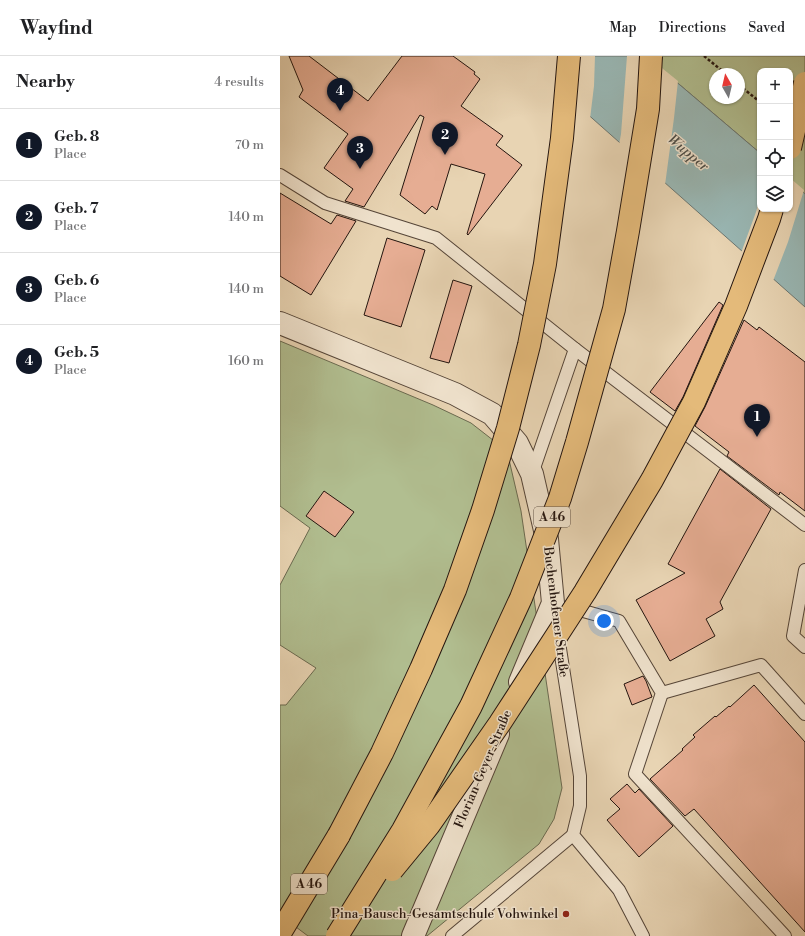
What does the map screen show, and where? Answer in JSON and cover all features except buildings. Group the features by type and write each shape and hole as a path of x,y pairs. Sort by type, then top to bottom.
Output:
{"highway":[{"name":"A 46","path":"280,932 339,836 382,753 421,669 455,590 483,510 508,428 527,353 545,264 562,138 569,56"},
{"name":"A 46","path":"337,936 403,830 438,769 471,706 521,598 560,498 614,309 648,108 651,56"},
{"path":"792,140 805,83"},
{"path":"337,936 429,825 500,723 585,592 644,493 694,402 736,306 771,212"}],"street":[{"name":"Buchenhofener Straße","path":"280,323 455,394 492,414 517,444 532,474 547,539 553,602"},
{"name":"Florian-Geyer-Straße","path":"414,936 553,602"}],"lane":[{"path":"280,174 325,204 436,238 575,349 805,525"},
{"path":"532,474 575,349"},
{"path":"805,570 793,636 805,647"},
{"path":"553,602 619,621 662,693 635,774 785,936"},
{"name":"Buchenhofener Straße","path":"553,602 580,776 580,806 573,835"},
{"path":"662,693 761,665 805,714"},
{"path":"452,936 573,835 619,890 643,936"}],"path":[{"path":"704,56 719,68"},
{"path":"745,90 757,100"}],"green space":[{"path":"644,56 805,56 805,194 793,183 793,68 757,68 757,150"},
{"path":"280,341 433,405 471,423 507,451 521,511 562,788 554,819 539,844 427,936 308,936 280,915 280,705 286,705 316,668 280,645 280,585 310,528 280,506"}],"water":[{"name":"Wupper","path":"522,56 644,56 757,150 757,212 793,212 793,183 805,194 805,307"}],"pier":[{"path":"520,56 595,56 594,86 590,119"},
{"path":"627,56 647,56 678,81 665,185 619,145"},
{"path":"793,181 804,190 788,242 773,281 741,253 757,208 757,212 793,212"}],"place":[{"name":"Geb. 5","path":"340,111"},
{"name":"Geb. 7","path":"445,155"},
{"name":"Geb. 6","path":"360,169"},
{"name":"Geb. 8","path":"757,437"},
{"name":"Pina-Bausch-Gesamtschule Vohwinkel","path":"566,914"}]}
